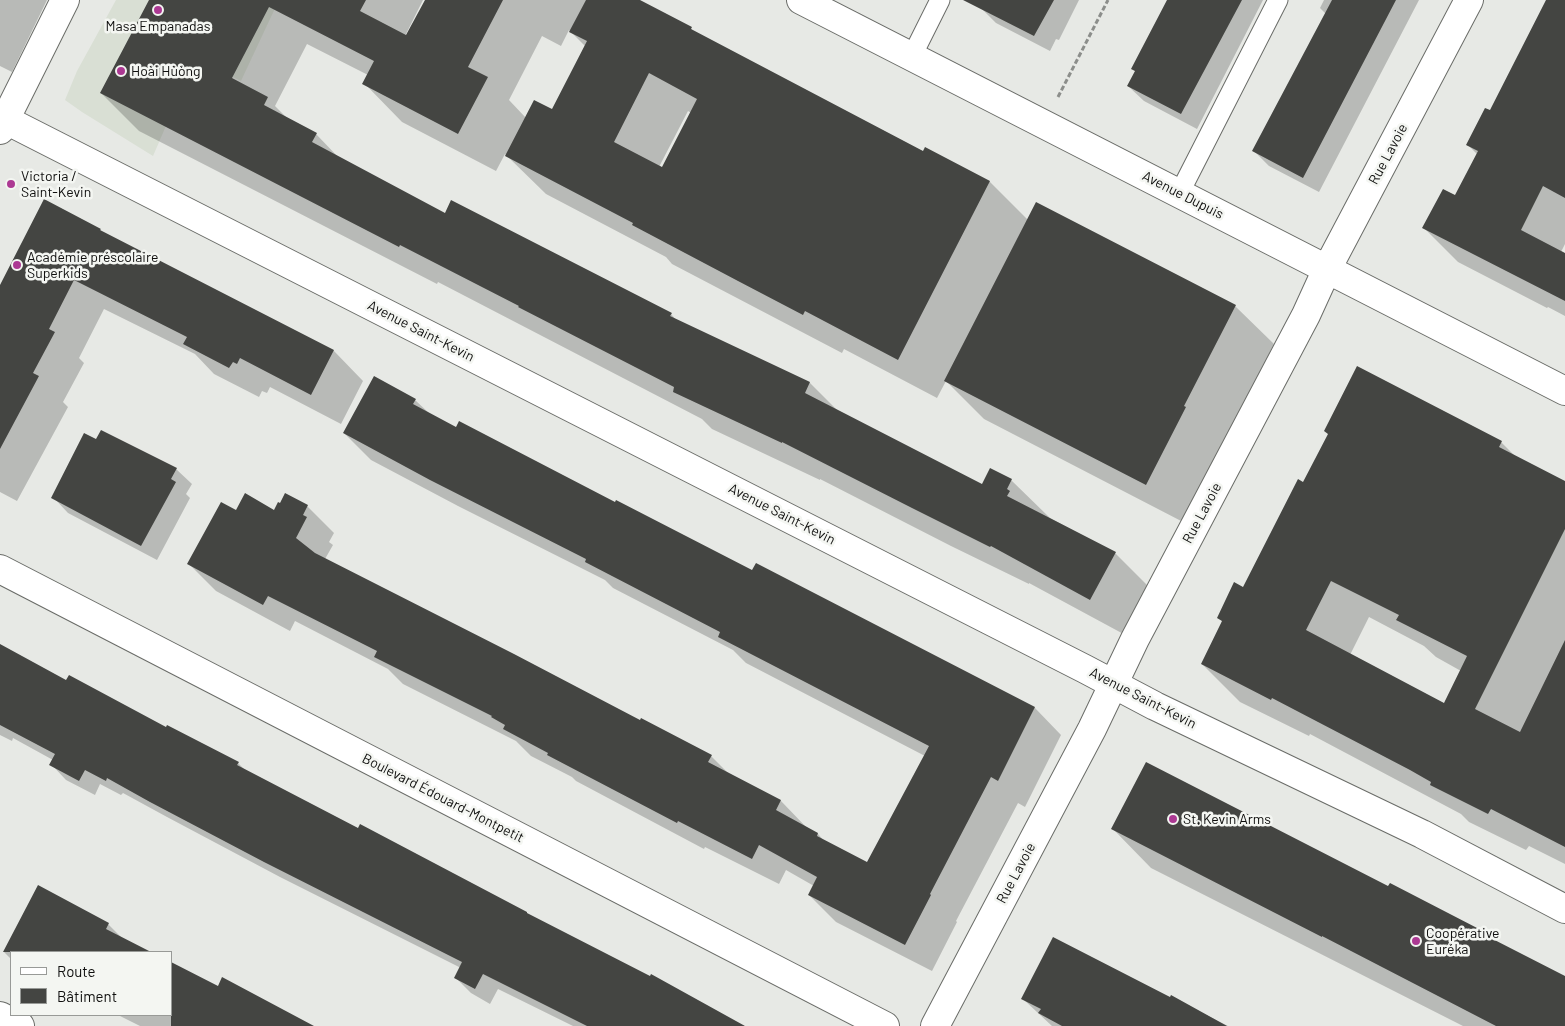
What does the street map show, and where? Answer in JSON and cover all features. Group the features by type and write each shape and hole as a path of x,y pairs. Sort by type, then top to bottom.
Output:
{"street":[{"path":"2,122 65,0"},
{"name":"Avenue Dupuis","path":"800,0 1565,391"},
{"name":"Rue Lavoie","path":"935,1026 1092,729 1113,683 1306,316 1327,269 1469,0"},
{"name":"Avenue Saint-Kevin","path":"2,122 1113,683 1155,706 1422,834 1565,909"},
{"name":"Boulevard Édouard-Montpetit","path":"0,569 885,1026"},
{"path":"0,1016 20,1026"}],"lane":[{"path":"912,56 940,0"},
{"path":"1180,194 1278,0"}],"path":[{"path":"1056,101 1108,0"}],"shaded area":[{"path":"116,0 279,0 241,81 195,59 153,156 65,100 77,71"}],"building":[{"path":"149,0 366,0 360,11 406,35 425,0 503,0 468,67 488,77 458,134 362,84 374,61 269,7 232,78 268,97 264,105 317,133 312,142 445,213 451,200 672,313 670,316 810,382 805,393 982,484 990,468 1012,479 1007,489 1010,491 1007,496 1116,552 1090,600 991,546 782,442 673,392 674,387 519,306 400,245 399,247 100,93"},
{"path":"586,0 640,0 692,27 691,29 923,151 925,147 990,181 898,360 805,311 803,315 505,156 534,100 552,109 587,41 569,32","holes":["649,73 697,99 662,167 614,142"]},
{"path":"963,0 1054,0 1034,36"},
{"path":"1167,0 1242,0 1181,114 1127,86 1135,71 1131,69"},
{"path":"1332,0 1396,0 1303,178 1252,151"},
{"path":"1546,0 1565,0 1565,198 1543,186 1521,230 1565,253 1565,301 1422,228 1443,189 1455,195 1478,151 1466,145 1485,108 1490,110"},
{"path":"44,199 100,230 334,350 311,395 240,358 237,364 233,362 229,368 183,344 187,337 74,280 49,329 55,332 33,373 39,376 0,449 0,285"},
{"path":"1036,202 1236,305 1146,485 944,381"},
{"path":"1357,366 1502,441 1499,447 1565,481 1565,529 1475,709 1520,732 1565,640 1565,847 1491,809 1488,814 1430,785 1431,782 1410,770 1272,698 1271,700 1201,664 1222,621 1217,618 1234,582 1243,587 1298,479 1303,482 1328,434 1324,431","holes":["1331,581 1399,615 1396,620 1467,656 1444,703 1306,630"]},
{"path":"374,376 416,399 413,404 456,427 459,421 752,570 756,563 1035,707 998,781 991,777 905,945 808,895 817,877 759,845 752,859 678,821 677,823 547,755 548,753 503,729 505,725 492,716 374,657 377,651 268,596 263,605 187,564 221,502 236,510 245,493 274,510 285,493 308,505 303,515 307,517 296,538 315,553 712,755 708,762 781,800 776,810 818,833 817,836 867,862 929,746 718,637 720,632 585,562 586,559 430,480 343,433"},
{"path":"101,430 177,468 171,479 176,482 141,546 51,498 84,433 96,439"},
{"path":"0,644 66,680 69,675 166,727 167,725 239,762 237,765 358,828 360,824 527,913 650,976 651,974 745,1026 587,1026 483,974 475,989 454,978 462,962 264,862 107,778 106,781 85,770 79,781 49,765 55,754 0,725"},
{"path":"1146,762 1388,886 1390,883 1479,929 1477,931 1565,976 1565,1026 1496,1026 1111,829"},
{"path":"38,885 109,923 106,929 149,951 10,951 3,952"},
{"path":"1053,937 1170,997 1171,995 1227,1026 1062,1026 1038,1013 1041,1009 1021,999"},
{"path":"172,963 218,986 222,977 314,1026 171,1026"}],"place":[{"name":"Masa Empanadas","path":"158,10"},
{"name":"Hoài Hùòng","path":"121,71"},
{"name":"Victoria / Saint-Kevin","path":"11,184"},
{"name":"Académie préscolaire Superkids","path":"17,265"},
{"name":"St. Kevin Arms","path":"1173,819"},
{"name":"Coopérative Euréka","path":"1416,941"}]}
